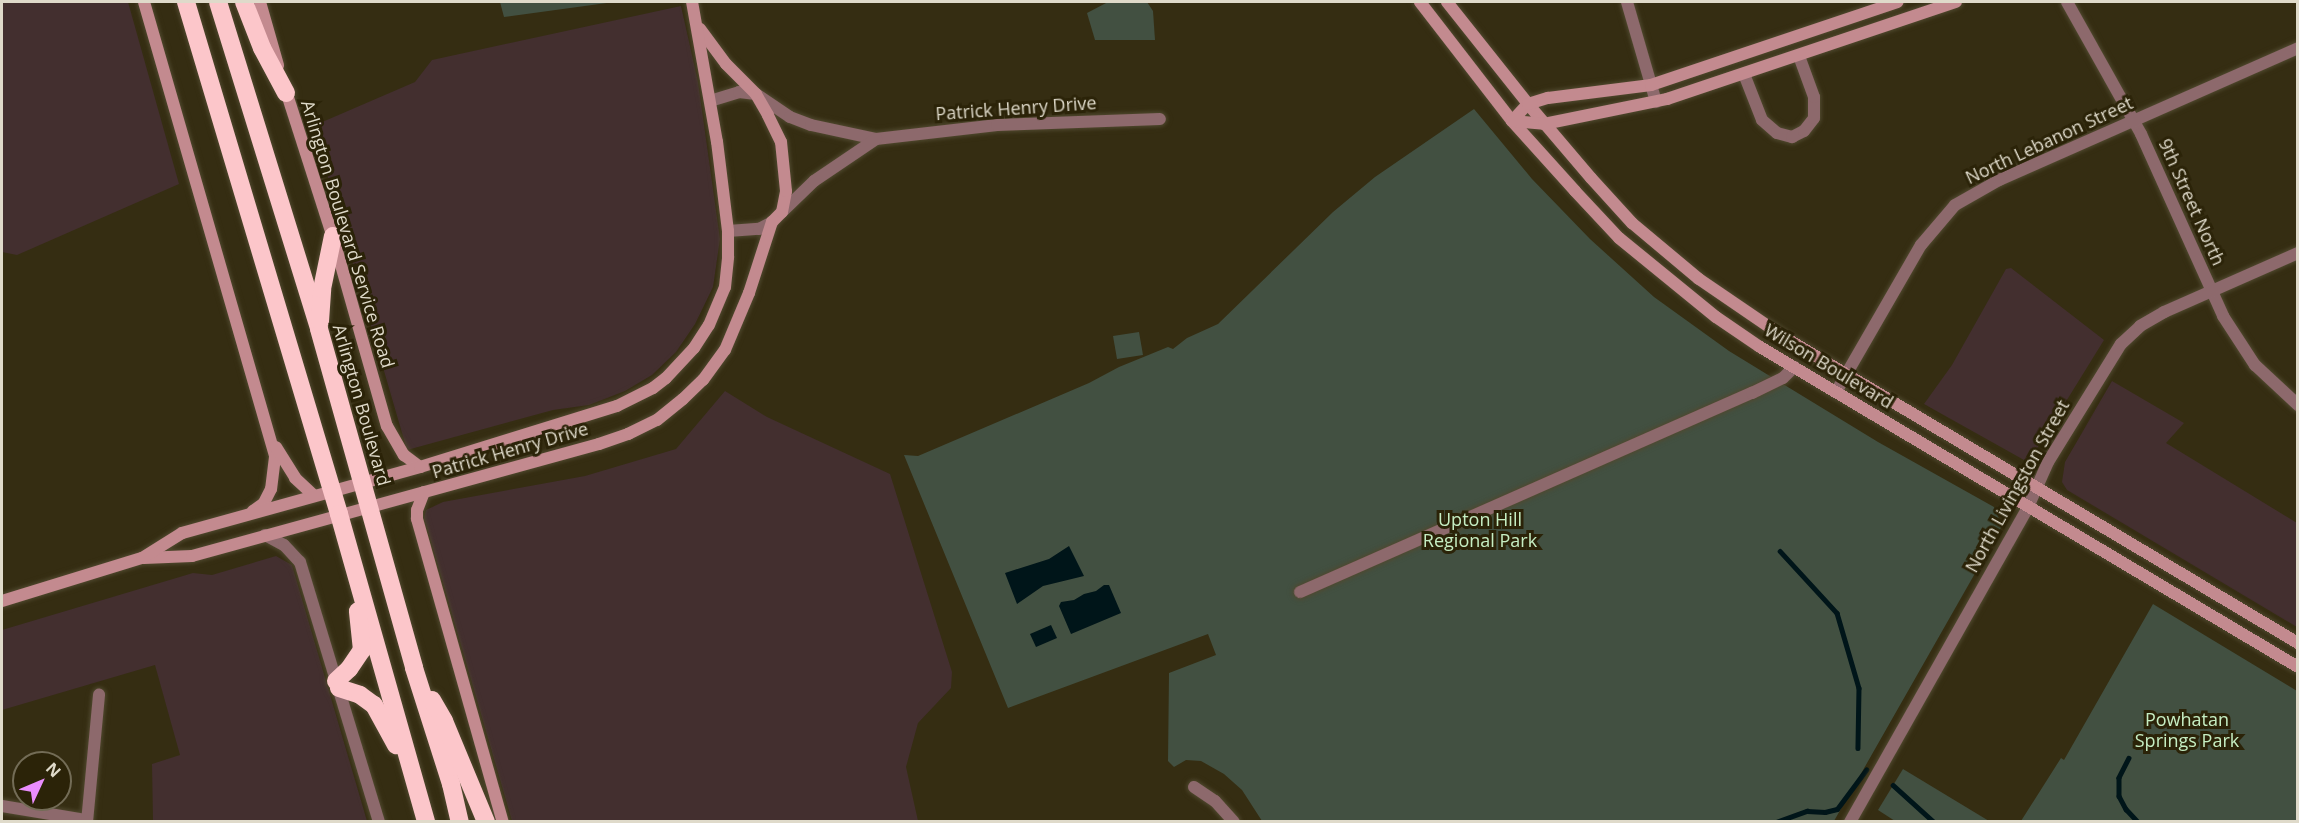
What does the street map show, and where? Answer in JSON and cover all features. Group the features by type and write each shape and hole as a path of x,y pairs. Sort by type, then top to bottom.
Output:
{"highway":[{"path":"186,2 332,490 426,822"},
{"name":"Arlington Boulevard","path":"218,2 319,329 414,668 452,784 460,822"},
{"path":"244,2 262,48 286,93"},
{"path":"319,329 322,289 333,236"},
{"path":"353,565 362,650 338,685 360,695 374,705 416,786"},
{"path":"414,668 444,721 486,822"}],"street":[{"path":"144,2 275,457 275,473 268,496 264,503 249,515"},
{"name":"Arlington Boulevard Service Road","path":"260,2 286,93 333,236 387,426 404,455 420,467"},
{"path":"692,2 698,25"},
{"name":"Wilson Boulevard","path":"1420,2 1512,121 1575,191 1643,259 1716,317 1794,367 2298,667"},
{"name":"Wilson Boulevard","path":"1448,2 1544,124 1632,223 1743,311 1846,375 2298,643"},
{"path":"1626,2 1656,102"},
{"path":"1512,121 1528,104 1548,98 1651,85 1897,2"},
{"path":"1512,121 1544,124 1656,102 1956,2"},
{"name":"9th Street North","path":"2067,2 2134,119 2223,316 2246,352 2298,405"},
{"name":"Patrick Henry Drive","path":"698,25 726,64 756,94 790,117 811,125 876,139 998,125 1160,119"},
{"name":"Patrick Henry Drive","path":"142,558 182,533 420,467 617,406 653,388 684,360 709,325 726,287 728,231 698,25"},
{"name":"North Lebanon Street","path":"1836,392 1921,245 1955,205 1999,180 2298,48"},
{"path":"1744,74 1762,120 1777,133 1792,137 1803,131 1814,118 1814,97 1799,56"},
{"path":"710,101 739,92 756,94"},
{"name":"Patrick Henry Drive","path":"756,94 781,142 786,191 782,212"},
{"name":"Patrick Henry Drive","path":"728,231 759,229 772,222 814,181 876,139"},
{"name":"Patrick Henry Drive","path":"2,601 142,558 192,556 628,434 670,410 703,380 725,350 750,293 772,222"},
{"name":"North Livingston Street","path":"1850,822 2028,507 2053,454 2121,344 2140,326 2212,290 2298,253"},
{"path":"1300,592 1752,393 1783,378 1794,367"},
{"path":"265,423 280,456 296,478 314,496"},
{"path":"424,492 417,510 417,519 503,822"},
{"path":"265,536 284,545 300,562 379,822"},
{"path":"2,806 87,821 99,695"},
{"path":"1194,787 1215,801 1234,822"}],"shaded area":[{"path":"2,2 128,2 179,184 17,255 2,252"},
{"path":"681,6 698,82 720,239 713,287 695,324 676,352 652,375 625,391 589,405 553,410 407,450 313,126 415,82 432,60"},
{"path":"2011,268 2104,340 2036,450 2024,460 1924,404 1952,365 2006,269"},
{"path":"2112,381 2184,423 2166,443 2297,523 2297,627 2067,490 2062,482 2065,462"},
{"path":"725,391 767,417 890,474 952,672 951,688 918,723 906,767 918,821 512,821 424,518 426,510 443,502 585,476 676,449"},
{"path":"1069,546 1084,576 1043,586 1017,604 1005,573 1049,559"},
{"path":"276,556 292,565 367,821 153,821 152,764 180,755 155,665 2,710 2,630 193,573 212,575"},
{"path":"1104,585 1109,585 1121,613 1071,634 1059,606 1061,602 1074,600"},
{"path":"1051,625 1057,638 1036,647 1030,634"}],"green space":[{"path":"500,2 614,2 504,17"},
{"path":"1108,2 1147,2 1153,11 1155,40 1095,40 1087,13"},
{"name":"Upton Hill Regional Park","path":"1474,109 1532,179 1590,239 1654,297 1729,351 1878,442 1994,507 2002,526 1834,821 1262,821 1242,790 1224,774 1201,761 1186,760 1174,767 1168,761 1169,673 1216,655 1208,634 1008,708 904,455 918,456 1089,383 1119,367 1168,347 1173,349 1187,338 1218,324 1333,212 1375,177"},
{"path":"1139,332 1143,355 1117,359 1113,336"},
{"name":"Powhatan Springs Park","path":"2153,604 2297,691 2297,821 2021,821 2061,758 2064,760"},
{"path":"1903,769 1989,821 1895,821 1878,810"}],"waterway":[{"path":"1780,551 1837,613 1859,688 1858,748"},
{"path":"2129,758 2119,778 2119,796 2126,809 2138,822"},
{"path":"1776,822 1807,811 1825,812 1837,809 1866,770"},
{"path":"1893,785 1934,822"}]}
